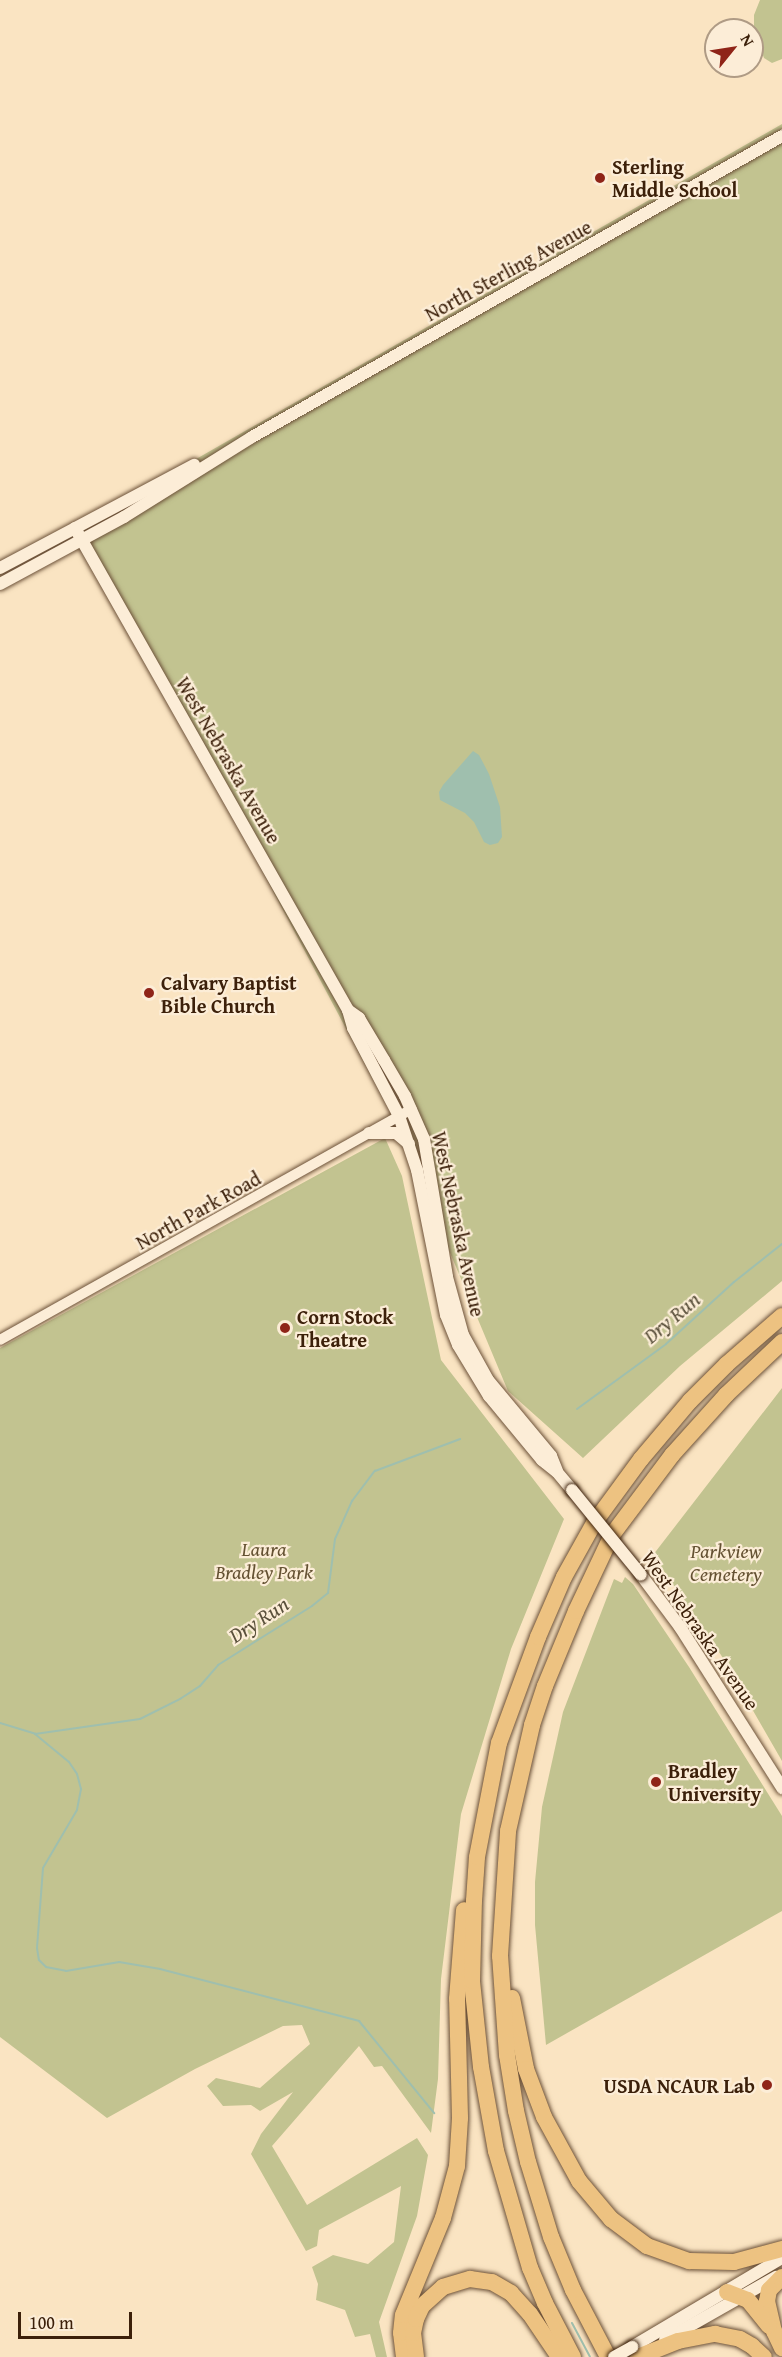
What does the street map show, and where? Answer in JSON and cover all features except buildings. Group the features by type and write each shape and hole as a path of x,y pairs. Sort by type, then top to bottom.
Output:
{"highway":[{"path":"404,2357 401,2333 403,2315 443,2218 457,2166 460,2130 457,2011 466,1891 477,1857 499,1743 509,1712 542,1627 580,1546 619,1487 656,1441 712,1379 782,1316"},
{"path":"608,2357 573,2290 542,2209 528,2162 508,2067 500,1956 506,1841 532,1725 552,1667 612,1535 642,1492 678,1448 726,1395 782,1342"},
{"path":"524,1767 526,1779 517,1834 512,1904 512,1993 517,2031 530,2082 558,2147 579,2181 605,2213 627,2233 660,2252 689,2261 723,2263 782,2249"},
{"path":"477,1857 472,1981 481,2067 496,2151 530,2268 573,2357"},
{"path":"542,2209 571,2271 633,2355 678,2341 715,2334 740,2339 764,2357"},
{"path":"774,2331 767,2297 782,2275"},
{"path":"416,2357 413,2343 414,2326 426,2301 442,2287 470,2279 489,2281 512,2293 530,2314 559,2357"},
{"path":"734,2294 751,2302 774,2331 782,2348"}],"main road":[{"name":"North Sterling Avenue","path":"0,584 81,541 252,437 782,136"},
{"name":"North Sterling Avenue","path":"0,568 252,437"},
{"name":"West Nebraska Avenue","path":"75,528 348,1010 353,1028 399,1116 410,1145 446,1316 458,1345 489,1396 542,1460 557,1472 641,1575 710,1673 782,1788"},
{"name":"West Nebraska Avenue","path":"348,1010 359,1018 412,1109 430,1161 447,1277 463,1335 488,1380 551,1456 557,1472"},
{"path":"369,1133 396,1134 410,1145"},
{"path":"614,2357 633,2355 734,2294 782,2258"},
{"path":"734,2294 782,2275"}],"street":[{"name":"North Park Road","path":"0,1340 412,1109"}],"green space":[{"path":"760,0 782,0 782,59 772,63 764,58 764,18 754,18"},
{"path":"782,124 782,1281 680,1366 583,1458 508,1391 394,1119 79,526"},
{"name":"Laura Bradley Park","path":"385,1138 402,1176 441,1360 564,1519 511,1649 461,1814 441,1979 438,2079 431,2133 382,2066 374,2067 359,2046 272,2146 307,2205 417,2138 428,2155 417,2216 379,2322 387,2357 376,2357 370,2334 355,2337 345,2310 316,2300 318,2284 312,2267 333,2255 368,2264 394,2242 401,2186 319,2230 317,2246 306,2251 251,2154 261,2134 293,2092 260,2111 251,2105 223,2106 207,2086 216,2078 260,2088 310,2044 302,2025 283,2026 195,2069 107,2118 0,2037 0,1348"},
{"name":"Parkview Cemetery","path":"782,1388 782,1761 721,1655 653,1555"},
{"name":"Bradley University","path":"625,1577 633,1584 689,1667 782,1816 782,1911 546,2045 535,1925 535,1882 542,1807 563,1712 614,1579 622,1583"}],"shaded area":[{"path":"473,751 479,755 489,774 500,807 502,837 498,843 490,845 484,842 474,822 465,813 440,800 439,792 443,785"}],"waterway":[{"name":"Dry Run","path":"577,1409 666,1344 734,1282 782,1244"},
{"name":"Dry Run","path":"0,1723 35,1734 140,1719 180,1699 200,1686 218,1665 312,1606 328,1593 335,1539 352,1501 375,1471 460,1439"},
{"path":"35,1734 69,1762 77,1774 81,1789 77,1810 43,1868 37,1948 39,1960 46,1967 66,1971 119,1962 160,1969 359,2021 434,2113"},
{"path":"572,2323 590,2357"}],"place":[{"name":"Sterling Middle School","path":"600,178"},
{"name":"Calvary Baptist Bible Church","path":"149,993"},
{"name":"Corn Stock Theatre","path":"285,1328"},
{"name":"Bradley University","path":"656,1782"},
{"name":"USDA NCAUR Lab","path":"767,2085"}]}
